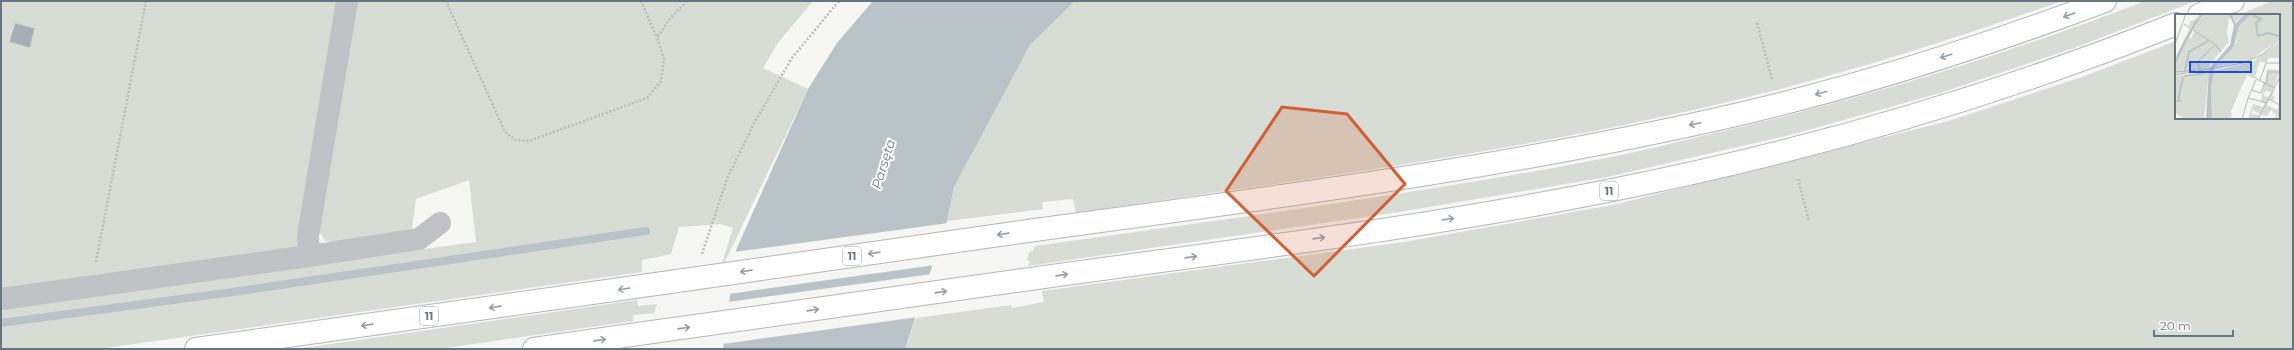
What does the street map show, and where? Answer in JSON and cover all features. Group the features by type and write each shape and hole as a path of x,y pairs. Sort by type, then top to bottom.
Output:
{"main road":[{"name":"11","path":"196,349 1448,171 1646,134 1772,106 1893,72 1989,42 2105,1"},
{"path":"2201,14 2233,1"},
{"name":"11","path":"534,349 1463,216 1617,190 1724,166 1945,106 2049,72 2175,24"}],"lane":[{"path":"309,256 308,236 347,1"},
{"path":"1,299 419,239 440,223"}],"path":[{"path":"93,287 146,1"},
{"path":"446,1 505,132 516,140 529,141 647,98 661,81 664,59 657,38 641,1"},
{"path":"657,38 669,20 687,1"},
{"path":"699,260 726,179 762,110 792,58 839,1"},
{"path":"1757,23 1772,79"},
{"path":"1798,179 1808,221"}],"highlighted area":[{"path":"1282,107 1347,114 1405,184 1314,276 1226,191"}],"shaded area":[{"path":"1,1 813,1 777,44 763,68 808,89 718,276 733,228 720,224 679,227 671,254 642,260 642,272 99,349 1,349 1,307 476,242 469,180 416,199 412,229 341,243 325,241 320,233 293,249 106,277 104,273 1,293"},
{"path":"1075,1 2062,1 1848,70 1776,90 1690,111 1603,129 1516,146 1076,213 1073,199 1042,202 1043,209 947,221 954,187 1030,45"},
{"path":"2145,1 2196,1 2074,48 1940,93 1790,135 1607,177 1399,212 1028,266 1030,261 1027,261 1029,252 1033,251 1035,246 1390,195 1531,172 1614,157 1758,123 1926,77 2036,41"},
{"path":"2272,1 2293,1 2293,349 905,349 916,318 1011,305 1012,308 1044,302 1042,291 1404,242 1613,205 1949,121 2085,76 2175,41 2175,119 2280,119 2280,14 2241,14"},
{"path":"637,300 638,306 657,304 654,313 633,315 633,321 439,349 296,349"}],"water":[{"name":"Parsęta","path":"873,1 1075,1 1030,45 954,187 947,221 905,349 723,349 736,250 808,89 837,43"}],"pier":[{"path":"949,223 935,265 729,294 734,252"},
{"path":"932,274 918,317 723,344 728,302"}],"building":[{"path":"15,23 35,28 30,48 9,42"}],"waterway":[{"path":"1,323 233,292 646,231"}]}
